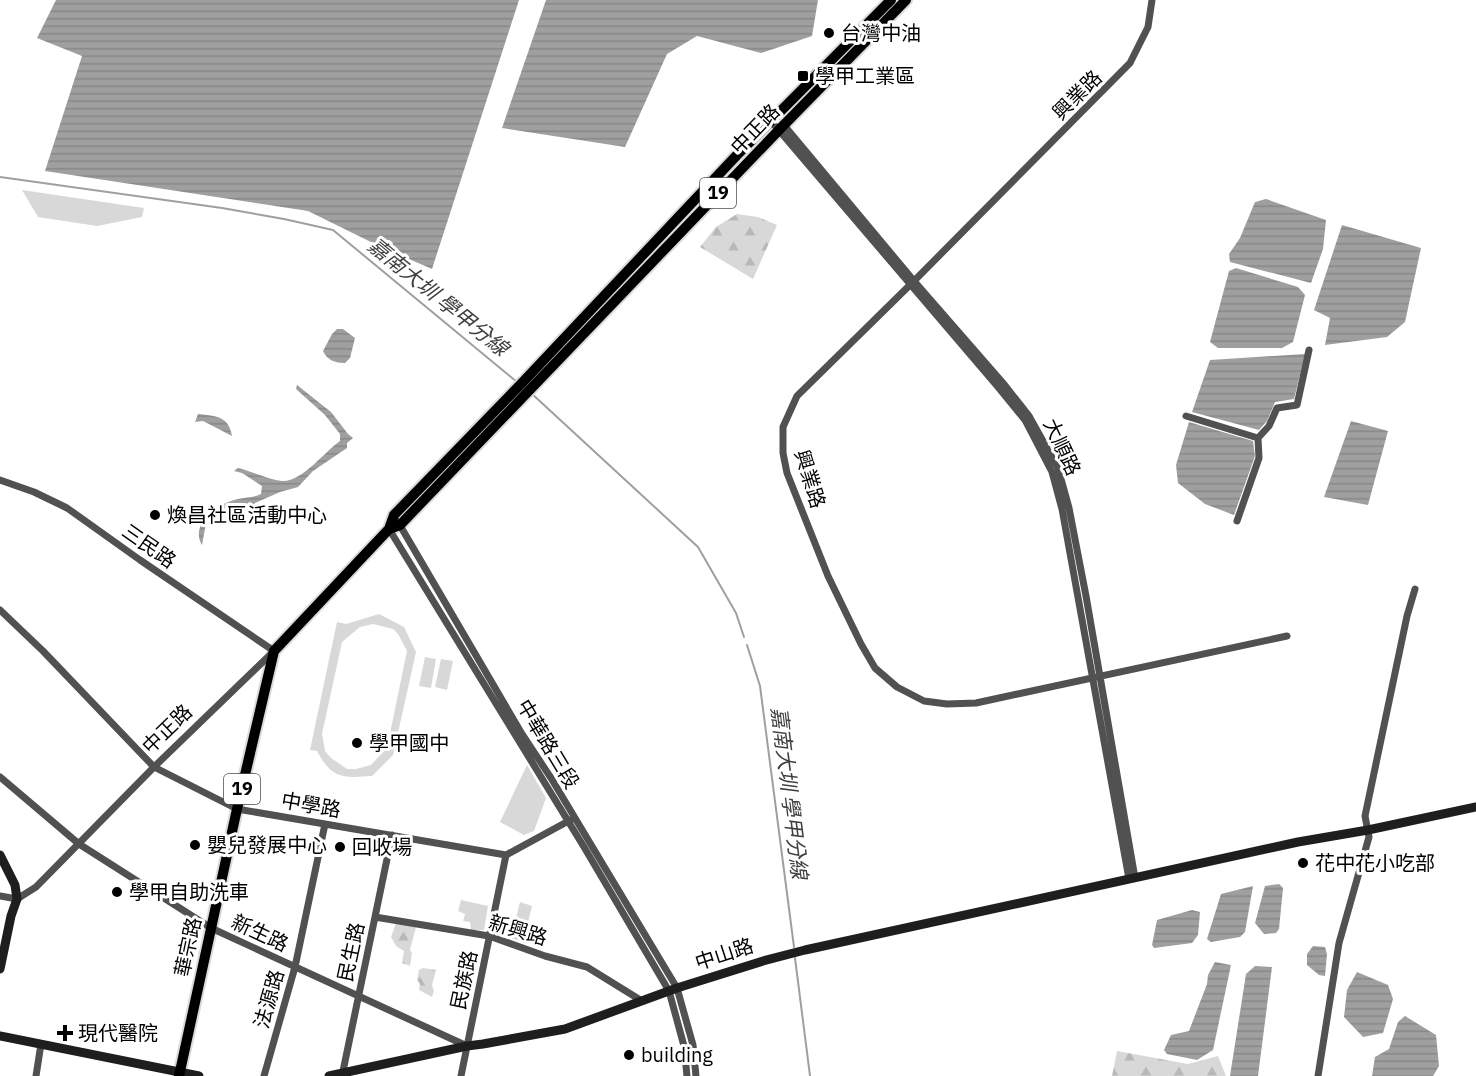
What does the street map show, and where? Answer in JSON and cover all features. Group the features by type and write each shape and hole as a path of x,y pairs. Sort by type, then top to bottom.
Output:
{"main road":[{"name":"中正路","path":"841,58 891,0"},
{"name":"中正路","path":"400,525 523,389 777,123 841,58 906,0"},
{"name":"中正路","path":"394,515 523,389"},
{"name":"19","path":"389,530 394,515"},
{"name":"19","path":"389,530 400,525"},
{"name":"中正路","path":"274,651 389,530"},
{"name":"華宗路","path":"179,1074 274,651"},
{"name":"中山路","path":"329,1076 467,1046 565,1029 763,960 805,950 1299,842 1476,807"},
{"path":"0,855 15,885 17,899 0,967"},
{"path":"0,1036 179,1074 199,1076"}],"street":[{"name":"興業路","path":"1152,0 1148,27 1130,63 797,396 783,428 783,453 787,473 828,576 875,668 897,687 924,701 947,704 976,703 1287,636"},
{"name":"大順路","path":"777,123 998,387 1024,420 1052,472 1062,508 1132,878"},
{"path":"1237,521 1259,458 1258,438 1269,426 1277,408 1297,405 1309,350"},
{"path":"1186,416 1258,438"},
{"name":"三民路","path":"0,480 34,492 68,508 274,651"},
{"name":"中華路三段","path":"394,515 571,820 673,990"},
{"name":"中華路三段","path":"389,530 571,820"},
{"path":"1318,1076 1339,943 1369,837 1365,816 1407,616 1415,589"},
{"name":"中學路","path":"0,609 154,766 237,809 506,855"},
{"name":"中正路","path":"17,899 36,887 154,766 274,651"},
{"name":"新生路","path":"0,777 79,844 211,928 467,1046"},
{"path":"506,855 571,820"},
{"name":"法源路","path":"264,1076 295,967 325,824"},
{"name":"民生路","path":"342,1075 392,835"},
{"name":"民族路","path":"461,1076 506,855"},
{"path":"0,896 17,899"},
{"name":"新興路","path":"375,917 489,936 544,956 587,967 642,1001"},
{"path":"673,990 684,1046 687,1076"},
{"path":"673,990 693,1045 696,1076"},
{"path":"36,1076 41,1044"}],"green space":[{"path":"22,190 144,208 142,217 97,226 38,217"},
{"path":"737,214 758,217 777,225 753,279 700,247 716,227"},
{"path":"379,614 404,627 416,652 393,755 372,776 339,775 328,767 317,751 310,750 337,622 346,624","holes":["373,624 393,629 407,651 387,748 371,765 347,769 325,751 322,734 342,642 360,627"]},
{"path":"425,657 436,659 431,688 419,686"},
{"path":"441,659 453,661 447,690 435,687"},
{"path":"527,765 546,798 534,831 524,835 500,822"},
{"path":"461,900 488,906 484,930 471,930 470,922 463,921 465,914 458,911"},
{"path":"520,902 532,906 523,942 511,938"},
{"path":"396,923 416,927 410,950 412,953 410,966 402,963 404,951 396,946 391,937"},
{"path":"423,968 436,970 432,997 419,990 420,984 417,980 419,970"},
{"path":"1117,1051 1188,1064 1218,1056 1226,1076 1112,1076"}],"shaded area":[{"path":"56,0 519,0 432,269 308,211 45,171 82,56 37,38"},
{"path":"546,0 818,0 812,36 761,53 697,36 667,54 625,147 502,128"},
{"path":"1266,199 1326,220 1323,249 1311,283 1230,262 1229,254 1240,238 1255,202"},
{"path":"1342,225 1421,248 1405,322 1387,337 1325,345 1330,318 1314,310"},
{"path":"1236,268 1298,287 1305,295 1293,342 1282,348 1218,348 1210,342 1229,271"},
{"path":"337,329 343,329 355,338 350,358 345,363 332,360 323,351"},
{"path":"1305,354 1294,399 1275,402 1267,421 1259,430 1192,412 1210,360"},
{"path":"297,385 331,412 353,438 347,443 347,448 313,471 298,487 255,503 250,511 235,505 213,514 206,523 202,545 199,529 208,515 230,501 261,494 262,486 242,473 234,471 238,468 279,481 291,480 306,471 340,441 340,434 325,415 296,389"},
{"path":"198,414 221,418 228,424 232,436 203,421 195,422"},
{"path":"1351,421 1388,431 1368,505 1324,497"},
{"path":"1189,422 1253,441 1255,456 1234,515 1205,504 1178,483 1176,465"},
{"path":"1279,884 1283,888 1279,929 1276,933 1264,934 1255,923 1265,886"},
{"path":"1253,886 1245,932 1240,937 1211,942 1207,939 1221,894"},
{"path":"1192,910 1200,912 1198,935 1192,943 1154,948 1152,945 1157,920"},
{"path":"1313,946 1325,947 1327,954 1325,976 1319,975 1307,965 1307,954"},
{"path":"1215,962 1231,965 1213,1050 1197,1060 1167,1054 1164,1050 1171,1035 1189,1031 1207,984 1208,975"},
{"path":"1255,966 1272,967 1258,1076 1230,1076 1246,974"},
{"path":"1357,972 1388,985 1393,999 1383,1033 1363,1037 1344,1017 1347,990"},
{"path":"1405,1016 1436,1035 1439,1066 1433,1076 1372,1076 1375,1057 1389,1049 1398,1022"}],"waterway":[{"name":"嘉南大圳 學甲分線","path":"0,177 222,208 333,230 517,382"},
{"name":"嘉南大圳 學甲分線","path":"531,393 698,547 736,613 744,637"},
{"name":"嘉南大圳 學甲分線","path":"747,645 760,686 794,947"},
{"name":"嘉南大圳 學甲分線","path":"795,958 810,1076"}],"place":[{"name":"台灣中油","path":"829,33"},
{"name":"學甲工業區","path":"803,76"},
{"name":"煥昌社區活動中心","path":"155,515"},
{"name":"學甲國中","path":"357,743"},
{"name":"嬰兒發展中心","path":"195,845"},
{"name":"回收場","path":"340,847"},
{"name":"花中花小吃部","path":"1303,863"},
{"name":"學甲自助洗車","path":"117,892"},
{"name":"現代醫院","path":"65,1033"},
{"name":"building","path":"629,1055"}]}
